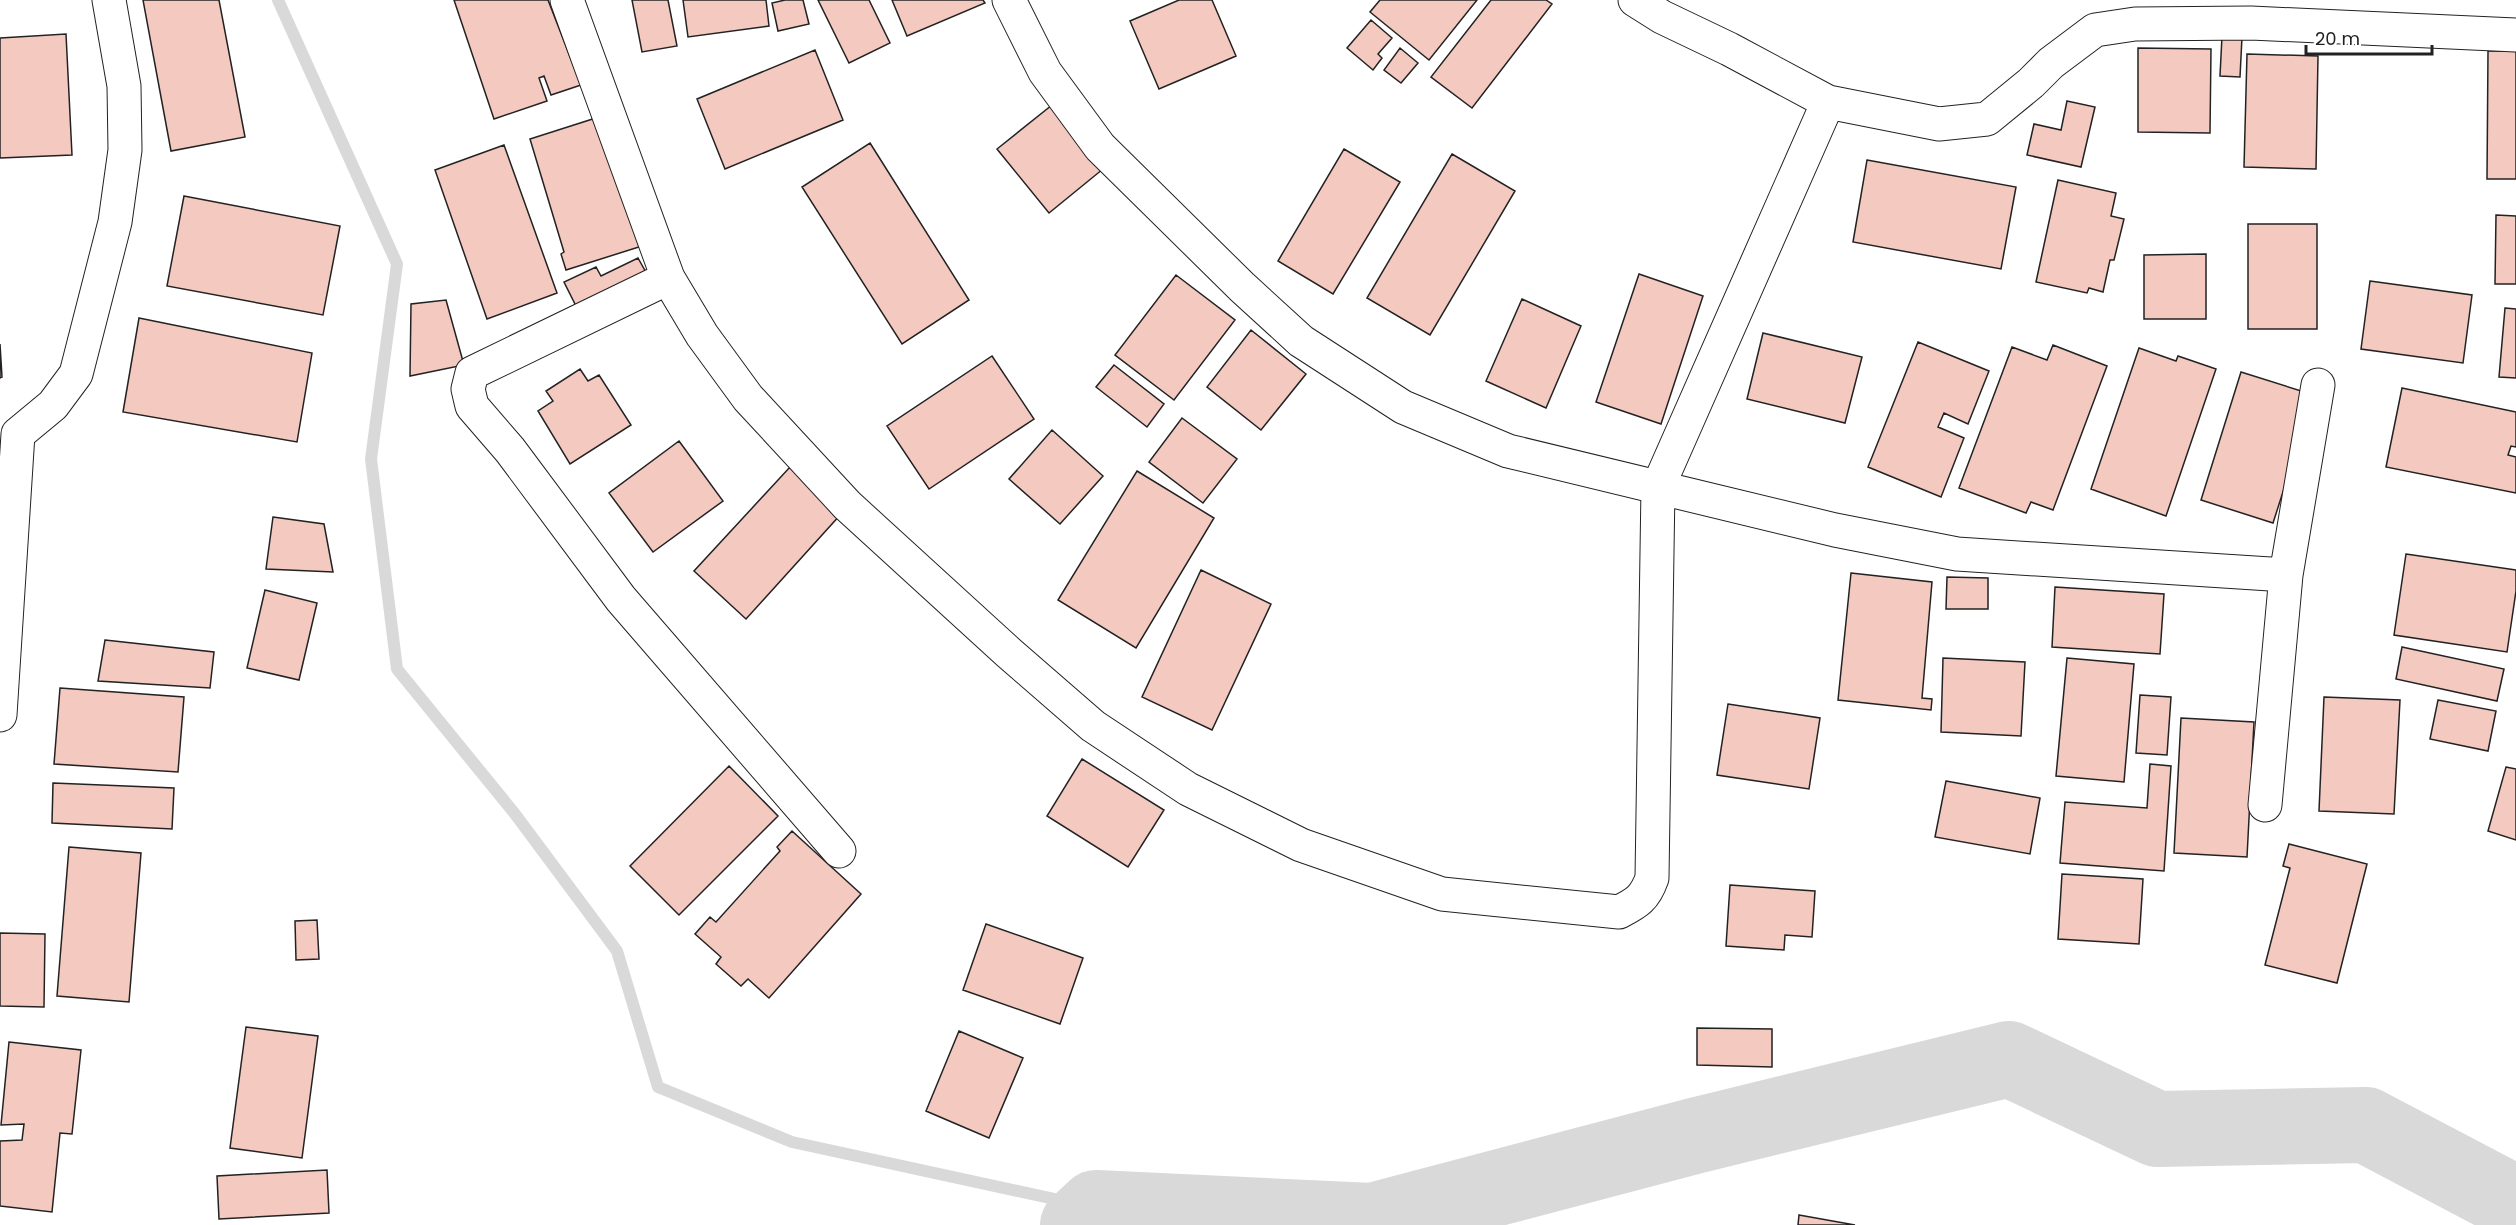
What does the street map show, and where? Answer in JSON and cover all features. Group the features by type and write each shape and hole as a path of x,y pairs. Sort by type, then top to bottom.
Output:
{"street":[{"path":"0,716 9,434 54,405 76,374 115,222 124,150 124,86 109,0"},
{"path":"567,0 668,278 702,335 748,398 846,505 1093,726 1188,789 1301,845 1442,894 1619,912 1639,902 1647,892 1652,878 1658,488 1828,102"},
{"path":"1009,0 1045,72 1100,147 1225,271 1301,341 1403,407 1498,447 1835,530 1956,554 2286,575"},
{"path":"1635,0 1662,17 1729,49 1828,102 1940,124 1986,119 2031,83 2051,63 2095,30 2252,11 2516,35"},
{"path":"668,278 472,373 468,389 472,406 517,459 621,599 839,851"},
{"path":"2265,805 2286,575 2318,385"}],"building":[{"path":"143,0 219,0 245,137 171,151"},
{"path":"454,0 548,0 581,85 551,95 544,76 539,78 547,101 494,119"},
{"path":"632,0 668,0 677,46 642,52"},
{"path":"683,0 766,0 769,26 688,37"},
{"path":"803,0 809,24 778,31 772,3"},
{"path":"818,0 869,0 890,43 849,63"},
{"path":"892,0 983,0 985,3 907,36"},
{"path":"1179,0 1212,0 1236,56 1159,89 1130,21"},
{"path":"1380,0 1477,0 1429,60 1370,12"},
{"path":"1491,0 1546,0 1552,4 1472,108 1431,77"},
{"path":"1371,20 1392,38 1378,54 1382,58 1373,70 1347,48"},
{"path":"66,34 72,155 0,158 0,38"},
{"path":"2222,36 2242,37 2240,77 2220,76"},
{"path":"1400,48 1418,63 1401,83 1384,70"},
{"path":"2138,48 2211,49 2210,133 2138,132"},
{"path":"815,50 843,120 725,169 697,99"},
{"path":"2488,51 2516,51 2516,179 2487,179"},
{"path":"2247,54 2318,56 2316,169 2244,167"},
{"path":"2067,101 2095,107 2081,167 2027,155 2034,124 2061,130"},
{"path":"1052,105 1103,169 1049,213 997,149"},
{"path":"602,116 642,246 566,270 561,254 564,252 530,139"},
{"path":"870,143 969,300 902,344 802,187"},
{"path":"504,145 557,293 487,319 435,170"},
{"path":"1344,149 1400,182 1333,294 1278,261"},
{"path":"1452,154 1515,191 1430,335 1367,298"},
{"path":"1867,160 2016,187 2001,269 1853,242"},
{"path":"2058,180 2116,193 2111,216 2124,219 2114,260 2110,260 2103,292 2089,288 2087,293 2036,282"},
{"path":"184,196 340,226 323,315 167,286"},
{"path":"2496,215 2516,216 2516,284 2495,284"},
{"path":"2248,224 2317,224 2317,329 2248,329"},
{"path":"2206,254 2206,319 2144,319 2144,255"},
{"path":"638,258 648,276 578,310 564,282 596,267 601,276"},
{"path":"1639,274 1703,296 1661,424 1596,402"},
{"path":"1176,275 1235,320 1174,400 1115,355"},
{"path":"2370,281 2472,295 2463,363 2361,349"},
{"path":"1522,299 1581,326 1546,408 1486,381"},
{"path":"446,300 464,365 410,376 411,304"},
{"path":"2505,308 2516,309 2516,378 2499,377"},
{"path":"139,318 312,353 297,442 123,412"},
{"path":"1251,330 1306,374 1261,430 1207,387"},
{"path":"1763,333 1862,357 1845,423 1747,399"},
{"path":"1918,342 1989,371 1968,424 1944,413 1938,427 1964,438 1941,497 1868,467"},
{"path":"0,344 2,377 0,378"},
{"path":"2053,345 2107,366 2053,510 2031,502 2026,513 1959,488 2012,347 2047,360"},
{"path":"2139,348 2176,361 2178,356 2216,369 2166,516 2091,489"},
{"path":"992,356 1034,419 929,489 887,426"},
{"path":"1114,365 1164,404 1147,427 1096,387"},
{"path":"580,369 588,381 599,375 631,425 570,464 538,411 553,401 546,391"},
{"path":"2241,372 2314,395 2273,523 2201,500"},
{"path":"2402,388 2516,412 2516,447 2511,446 2508,455 2516,457 2516,493 2386,467"},
{"path":"1182,418 1237,459 1203,503 1149,462"},
{"path":"1052,430 1103,476 1060,524 1009,479"},
{"path":"679,441 723,501 653,552 609,493"},
{"path":"790,467 841,514 746,619 694,571"},
{"path":"1137,471 1214,518 1136,648 1058,600"},
{"path":"273,517 324,524 333,572 266,569"},
{"path":"2406,554 2516,570 2516,591 2507,652 2394,635"},
{"path":"1201,570 1271,604 1212,730 1142,697"},
{"path":"1851,573 1932,582 1922,698 1932,699 1931,710 1838,700"},
{"path":"1947,577 1988,578 1988,609 1946,609"},
{"path":"2055,587 2164,594 2160,654 2052,647"},
{"path":"265,590 317,603 299,680 247,668"},
{"path":"105,640 214,652 210,688 98,681"},
{"path":"2402,647 2504,669 2497,701 2396,679"},
{"path":"1943,658 2025,662 2021,736 1941,732"},
{"path":"2067,658 2134,664 2124,782 2056,776"},
{"path":"60,688 184,697 178,772 54,764"},
{"path":"2140,695 2171,697 2167,755 2136,753"},
{"path":"2324,697 2400,700 2394,814 2319,811"},
{"path":"2438,700 2496,711 2488,751 2430,739"},
{"path":"1728,704 1820,718 1809,789 1717,775"},
{"path":"2181,718 2254,722 2247,857 2174,853"},
{"path":"1082,759 1164,810 1128,867 1047,816"},
{"path":"2150,764 2171,766 2164,871 2060,863 2065,802 2147,808"},
{"path":"729,766 778,816 679,915 630,866"},
{"path":"2506,767 2516,769 2516,840 2488,831"},
{"path":"1946,781 2040,798 2030,854 1935,837"},
{"path":"53,783 174,788 172,829 52,823"},
{"path":"792,831 861,894 769,998 748,979 741,986 716,964 721,957 695,934 710,917 716,922 780,851 777,847"},
{"path":"2289,844 2367,864 2337,983 2265,965 2290,868 2283,866"},
{"path":"69,847 141,853 129,1002 57,996"},
{"path":"2062,874 2143,879 2139,944 2058,939"},
{"path":"1730,885 1815,891 1812,937 1785,935 1784,950 1726,946"},
{"path":"317,920 319,959 296,960 295,921"},
{"path":"986,924 1083,958 1060,1024 963,990"},
{"path":"0,933 45,934 44,1007 0,1006"},
{"path":"246,1027 318,1036 302,1158 230,1148"},
{"path":"1697,1028 1772,1029 1772,1067 1697,1065"},
{"path":"959,1031 1023,1058 989,1138 926,1111"},
{"path":"9,1042 81,1050 72,1134 60,1133 52,1212 0,1206 0,1141 22,1140 24,1124 1,1125"},
{"path":"327,1170 329,1213 219,1219 217,1176"},
{"path":"1799,1215 1855,1225 1798,1225"}],"waterway":[{"path":"278,0 397,264 371,459 397,669 515,814 617,951 658,1087 792,1142 1096,1208"},
{"path":"1078,1225 1096,1208 1372,1221 1694,1136 2009,1059 2157,1129 2366,1125 2516,1204"}]}
